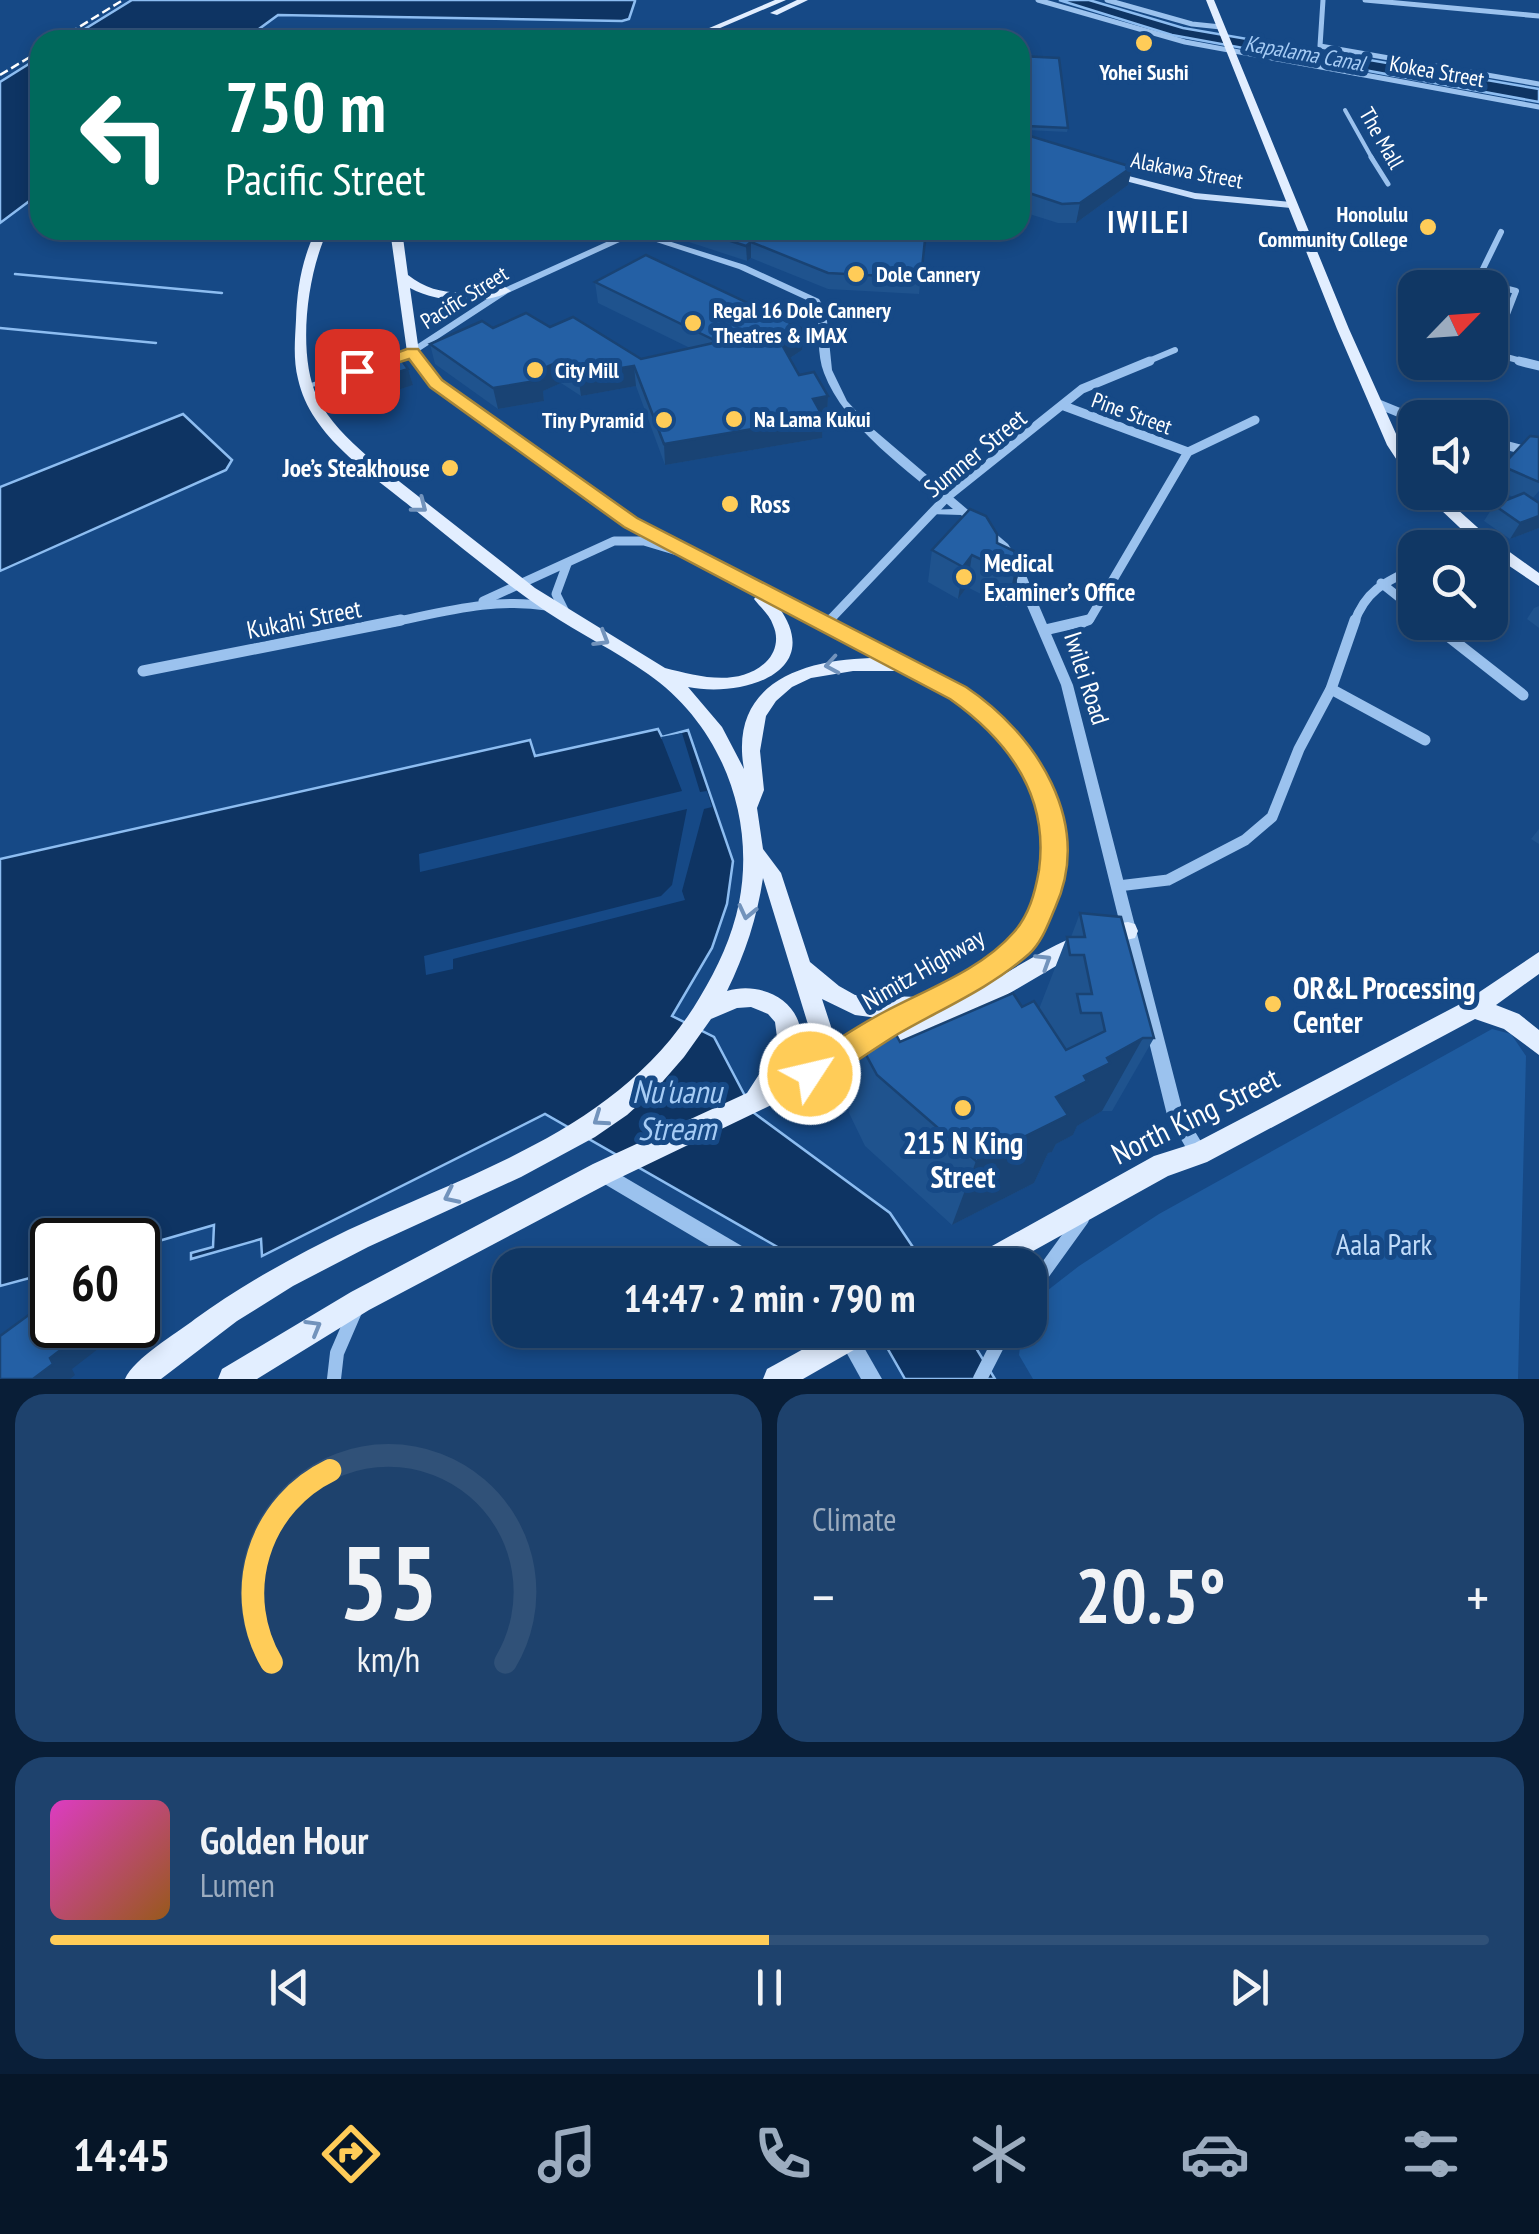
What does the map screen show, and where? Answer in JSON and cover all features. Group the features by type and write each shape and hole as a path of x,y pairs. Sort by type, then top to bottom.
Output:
{"main road":[{"path":"709,30 782,0"},
{"path":"733,30 804,0"},
{"path":"1210,0 1291,206 1398,451"},
{"name":"Alakawa Street","path":"1099,171 1194,196 1291,206"},
{"path":"318,240 303,289 301,354 306,386 322,417 356,452 521,585 660,672 692,682 746,680 776,662 786,648 787,632 774,608 746,584"},
{"path":"396,240 412,352"},
{"path":"401,275 415,289 438,297 505,291"},
{"name":"Nimitz Highway","path":"232,1379 360,1301 608,1170 831,1063 851,1046 966,985 1022,943 1048,894 1056,841 1042,788 1015,741 974,702 630,522 446,391 426,374 412,352"},
{"path":"1449,510 1471,530"},
{"path":"1508,559 1539,581"},
{"path":"748,808 758,790 751,743 764,703 796,677 827,665 852,662 910,668"},
{"path":"660,672 717,735 748,808 754,852 751,891 741,935 699,1019"},
{"path":"746,680 764,703"},
{"path":"754,852 770,872 831,1063 896,1042 1010,982 1062,949 1100,933 1128,930"},
{"name":"North King Street","path":"1014,1248 1163,1165 1199,1154 1474,1008 1539,962"},
{"path":"802,966 824,990 853,1006 875,1010 928,1005"},
{"path":"139,1379 188,1340 282,1278 588,1128 620,1106 699,1019 728,997 751,996 768,1002 786,1022 789,1048 752,1102"},
{"path":"1474,1008 1511,1021 1539,1044"},
{"path":"778,1379 828,1348"}],"street":[{"name":"Kokea Street","path":"1038,0 1149,34 1539,107"},
{"path":"1108,0 1223,31"},
{"path":"1323,0 1320,46 1539,84"},
{"path":"1365,0 1539,16"},
{"name":"The Mall","path":"1346,110 1345,116 1388,184"},
{"path":"1482,270 1501,232"},
{"name":"Pacific Street","path":"306,386 412,352 505,291 617,240"},
{"name":"Iwilei Road","path":"663,240 738,266 816,300 822,311 827,370 843,402 1011,557 1067,685 1175,1115 1199,1154"},
{"path":"1508,289 1516,291 1508,312"},
{"name":"Sumner Street","path":"826,624 947,497 1093,383 1175,350"},
{"path":"1508,357 1539,366"},
{"path":"1376,403 1398,411"},
{"name":"Pine Street","path":"1064,406 1188,452"},
{"path":"1045,630 1078,625 1090,618 1188,452 1254,420"},
{"path":"1508,445 1539,454"},
{"path":"933,512 964,512"},
{"name":"Kukahi Street","path":"473,606 606,544 644,541 684,553"},
{"path":"567,563 556,594 560,607 573,620"},
{"path":"1118,886 1168,880 1202,865 1272,817 1303,741 1331,689 1362,604 1381,584 1398,576"},
{"path":"1381,584 1398,597"},
{"name":"Kukahi Street","path":"143,671 473,606 524,602 553,608"},
{"path":"1453,640 1523,695"},
{"path":"1331,689 1424,740"},
{"path":"608,1170 731,1248"},
{"path":"1047,1267 1091,1205"},
{"path":"334,1379 337,1353 360,1301"},
{"path":"859,1348 872,1379"},
{"path":"980,1379 995,1348"}],"green space":[{"name":"Aala Park","path":"1492,1029 1511,1034 1526,1056 1518,1379 1033,1379 1019,1355 1020,1348 1047,1348 1047,1291 1159,1214"}],"water":[{"path":"132,0 635,0 629,19 622,21 278,15 258,30 83,30"},
{"name":"Kapalama Canal","path":"1059,0 1089,0 1183,28 1539,89 1539,102 1172,35"},
{"path":"30,63 30,200 0,223 0,82"},
{"path":"183,414 232,460 226,470 0,571 0,487"},
{"name":"Nu'uanu Stream","path":"658,729 662,737 688,730 733,861 727,904 712,948 672,1016 714,1037 754,1113 890,1213 914,1248 779,1248 545,1114 262,1256 261,1239 191,1259 191,1253 213,1247 214,1225 160,1241 160,1218 30,1218 30,1278 0,1286 0,859 530,740 535,756"},
{"path":"887,1348 976,1348 995,1379 905,1379"}],"pier":[{"path":"682,733 700,792 707,791 712,807 704,809 682,891 685,900 453,959 453,969 426,975 424,956 661,896 672,885 687,809 420,872 419,854 682,791 661,737"}],"building":[{"path":"1030,57 1059,58 1068,128 1030,126"},
{"path":"1030,136 1132,167 1080,203 1062,204 1030,193"},
{"path":"728,240 925,240 921,278 828,273 751,242 746,246"},
{"path":"646,255 803,329 781,343 799,375 814,372 828,396 813,399 823,417 664,444 634,366 578,375 558,362 531,374 541,380 493,388 430,344 482,321 493,328 526,313 550,327 573,317 641,359 718,342 595,282"},
{"path":"384,357 400,358 408,369 362,384 355,375 365,372 359,365"},
{"path":"1530,436 1539,437 1539,482 1508,469 1508,460"},
{"path":"1524,493 1539,503 1539,516 1520,523 1501,510 1508,510 1508,499"},
{"path":"970,509 986,516 997,534 997,543 1014,551 1020,566 1014,575 972,555 963,567 932,550"},
{"path":"1080,913 1121,917 1154,1038 1143,1038 1107,1058 1110,1063 1084,1076 1087,1081 1056,1097 1068,1115 976,1161 877,1075 858,1040 891,1025 900,1042 1013,993 1022,1007 1034,1001 1066,1050 1105,1031 1101,1013 1081,1013 1077,994 1092,994 1084,955 1070,955 1067,937 1085,937"},
{"path":"30,1314 30,1348 63,1348 50,1358 53,1364 33,1379 0,1379 0,1336"}],"waterway":[{"path":"15,274 222,293"},
{"path":"0,328 156,343"}],"railway":[{"path":"74,30 123,0"},
{"path":"0,75 30,57"}],"place":[{"name":"Yohei Sushi","path":"1144,43"},
{"name":"Honolulu Community College","path":"1428,227"},
{"name":"Dole Cannery","path":"856,274"},
{"name":"Regal 16 Dole Cannery Theatres & IMAX","path":"693,323"},
{"name":"City Mill","path":"535,370"},
{"name":"Na Lama Kukui","path":"734,419"},
{"name":"Tiny Pyramid","path":"664,420"},
{"name":"Joe’s Steakhouse","path":"450,468"},
{"name":"Ross","path":"730,504"},
{"name":"Medical Examiner’s Office","path":"964,577"},
{"name":"OR&L Processing Center","path":"1273,1004"},
{"name":"215 N King Street","path":"963,1108"}],"district":[{"name":"IWILEI","path":"1149,221"}],"route":[{"path":"357,371 404,358 412,352 436,384 630,522 974,702 1003,727 1026,756 1049,805 1056,841 1053,876 1033,927 1022,943 966,985 890,1023 810,1074"}]}
